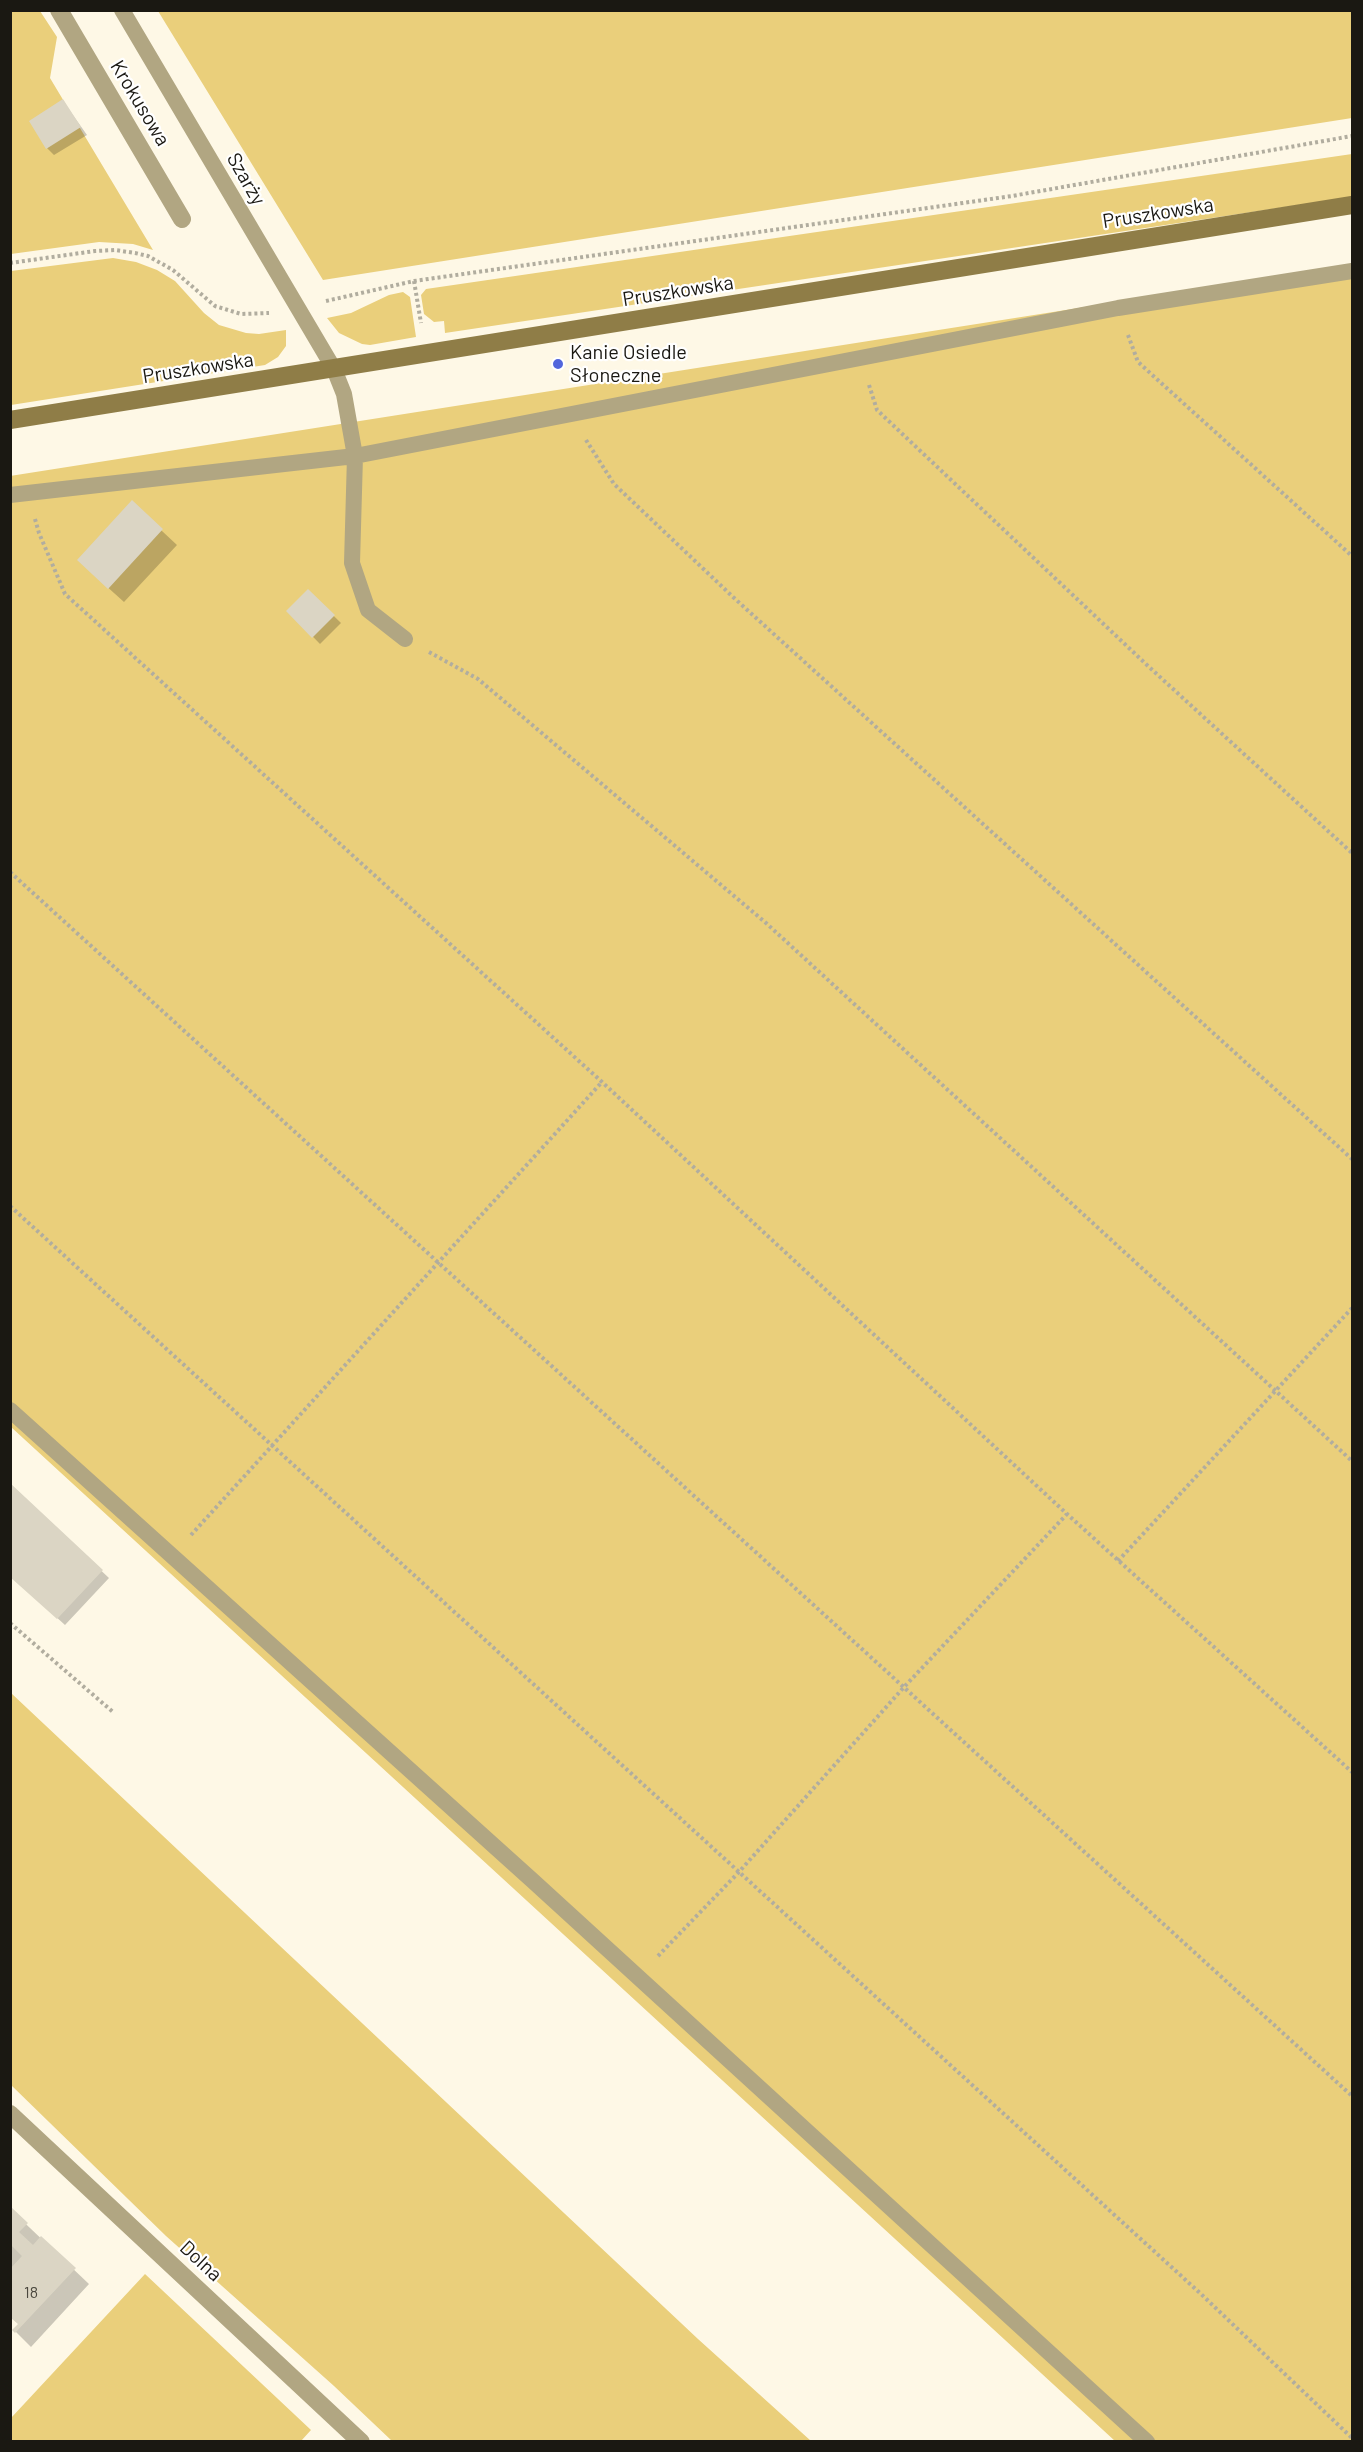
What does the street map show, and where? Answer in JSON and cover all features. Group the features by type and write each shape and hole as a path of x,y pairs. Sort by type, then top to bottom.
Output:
{"street":[{"name":"Krokusowa","path":"59,10 182,219"},
{"name":"Pruszkowska","path":"10,420 1353,205"},
{"name":"Dolna","path":"10,2114 361,2442"}],"lane":[{"name":"Szarży","path":"122,10 334,369 344,394 354,456 352,563 368,610 405,639"},
{"path":"10,495 354,456 1118,308 1353,271"},
{"path":"10,1410 638,1977 1147,2442"}],"path":[{"path":"325,302 414,281 1012,196 1353,136"},
{"path":"10,263 95,251 115,250 135,253 148,256 173,270 207,300 229,312 257,314 280,311"},
{"path":"414,281 421,323"},
{"path":"1118,308 1138,362 1353,556"},
{"path":"861,358 877,410 1148,666 1353,853"},
{"path":"569,414 614,483 725,589 1353,1159"},
{"path":"29,493 39,533 65,594 602,1082 1118,1561 1353,1772"},
{"path":"405,639 478,679 766,923 1353,1461"},
{"path":"10,872 1353,2096"},
{"path":"173,1556 271,1445 602,1082"},
{"path":"10,1206 1201,2294 1353,2438"},
{"path":"1118,1561 1353,1308"},
{"path":"638,1977 738,1873 905,1686 1067,1514"},
{"path":"10,1623 113,1712"}],"shaded area":[{"path":"10,11 40,11 57,37 50,78 153,250 133,244 99,242 11,254"},
{"path":"158,11 1352,11 1352,118 323,280"},
{"path":"1352,154 1352,197 445,333 444,321 434,322 424,314 421,295 426,289"},
{"path":"113,258 136,262 157,270 175,281 204,313 219,325 246,333 259,334 286,330 286,346 278,357 265,365 11,405 11,271"},
{"path":"1352,265 1352,2441 1115,2441 11,1427 10,476"},
{"path":"403,292 410,297 416,337 370,345 362,344 339,333 327,318 351,313 389,295"},
{"path":"11,1693 698,2339 811,2441 392,2441 166,2236 11,2085"},
{"path":"145,2274 311,2430 301,2441 11,2441 11,2418"}],"building":[{"path":"63,99 81,127 46,149 29,121"},
{"path":"132,500 163,529 108,589 77,560"},
{"path":"308,589 335,615 312,638 286,611"},
{"path":"10,1483 103,1570 57,1619 10,1577"},
{"path":"10,2206 28,2223 19,2232 33,2245 41,2236 76,2268 15,2333 12,2330 18,2324 10,2317 10,2269 22,2256 10,2244"}],"place":[{"name":"Kanie Osiedle Słoneczne","path":"558,364"}]}
